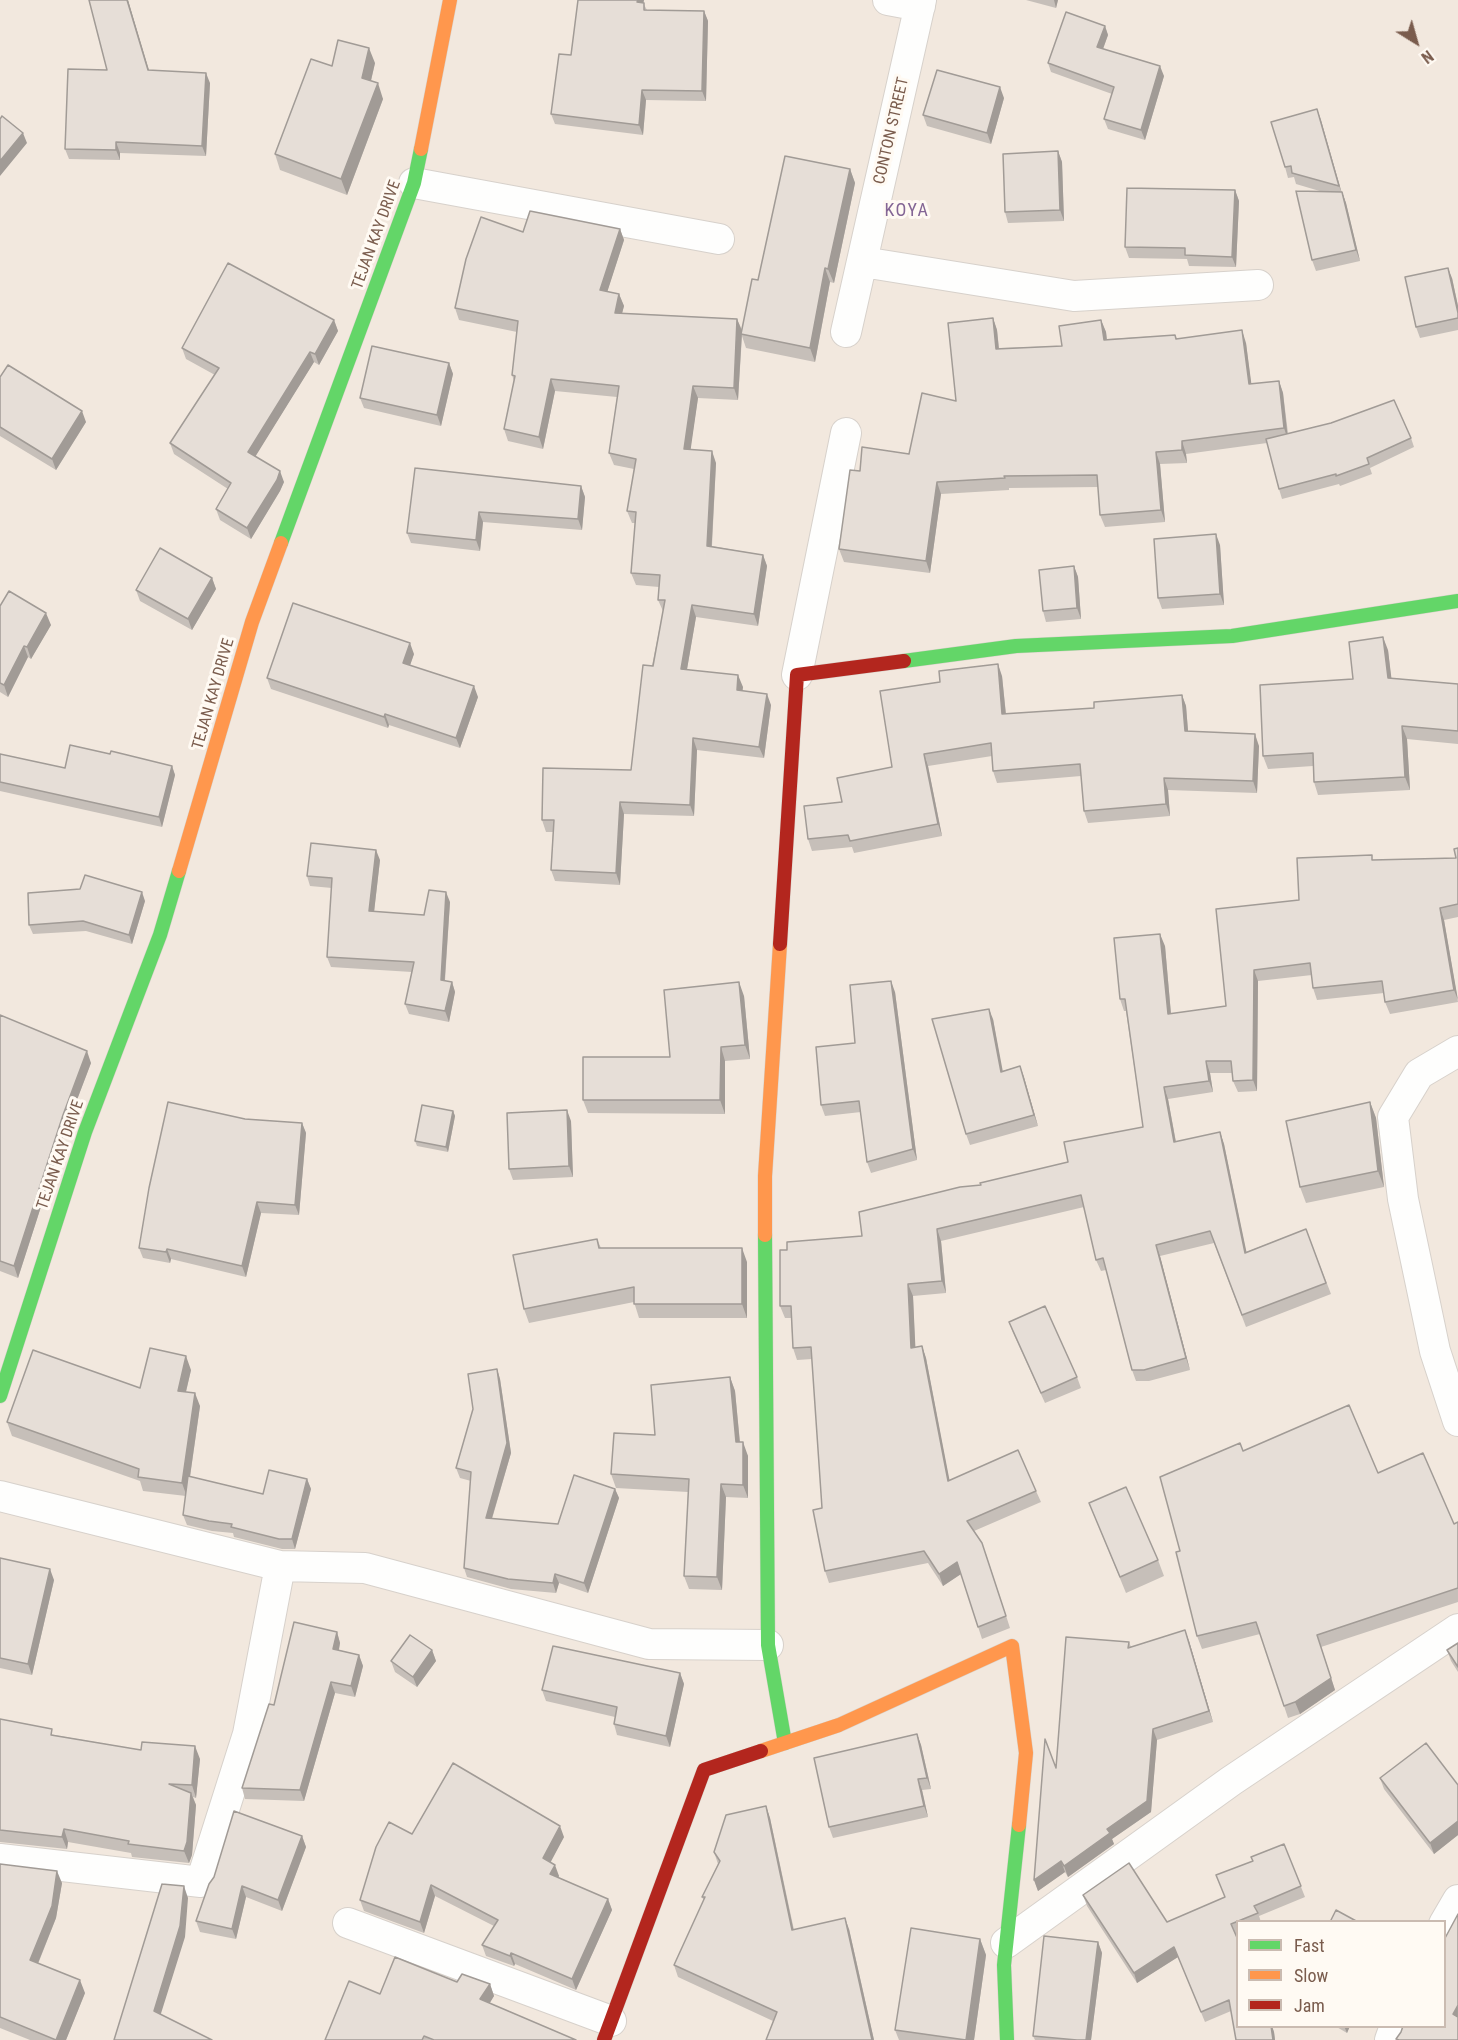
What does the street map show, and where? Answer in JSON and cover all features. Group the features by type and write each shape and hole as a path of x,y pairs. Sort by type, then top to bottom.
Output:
{"street":[{"name":"TEJAN KAY DRIVE","path":"0,1396 85,1132 160,935 252,622 414,183 450,0"},
{"path":"888,0 921,3"},
{"name":"CONTON STREET","path":"846,332 921,3"},
{"path":"414,183 719,239"},
{"path":"863,262 1074,296 1258,285"},
{"path":"785,1743 768,1646 765,1176 798,675 846,433"},
{"path":"798,675 1016,646 1232,636 1458,601"},
{"path":"1458,1051 1419,1074 1393,1117 1403,1199 1435,1351 1458,1421"},
{"path":"0,1496 280,1566 365,1568 649,1644 768,1646"},
{"path":"0,1859 201,1882 248,1734 280,1566"},
{"path":"1006,1943 1231,1781 1458,1629"},
{"path":"348,1923 608,2030 704,1770 840,1725 1012,1647 1026,1753 1004,1965 1007,2040"},
{"path":"1446,1921 1458,1900"}],"shaded area":[{"path":"0,0 1458,0 1458,2040 0,2040"}],"building":[{"path":"89,0 127,0 148,70 206,73 202,146 116,142 116,150 65,149 68,69 107,70"},
{"path":"578,0 638,0 637,2 644,3 644,10 704,11 702,91 642,90 639,125 551,114 559,54 571,55"},
{"path":"1066,12 1105,26 1097,47 1160,66 1141,130 1104,119 1114,87 1048,63"},
{"path":"338,40 369,48 362,78 378,83 341,179 275,154 311,59 332,66"},
{"path":"937,70 1000,87 987,133 923,115"},
{"path":"1317,109 1339,186 1292,173 1291,166 1285,167 1271,122"},
{"path":"2,116 23,133 0,161 0,119"},
{"path":"1058,151 1060,210 1005,212 1003,154"},
{"path":"785,156 850,169 828,269 825,268 810,348 741,334 752,279 758,280"},
{"path":"1127,188 1235,190 1232,257 1185,255 1185,248 1125,247"},
{"path":"1296,191 1342,192 1356,250 1312,260"},
{"path":"530,211 620,229 600,290 619,294 615,313 737,319 734,388 693,386 684,449 712,451 707,546 763,555 754,614 692,605 681,669 738,675 737,690 767,694 759,747 693,738 690,805 620,802 616,873 551,870 554,820 542,820 543,768 631,770 643,665 653,666 665,600 658,600 660,575 631,573 636,512 627,511 636,459 609,453 619,386 551,379 539,437 504,429 515,376 512,375 518,321 455,308 466,259 481,217 523,232"},
{"path":"228,263 334,320 315,354 310,352 248,452 280,471 277,480 247,528 216,509 231,483 170,443 219,368 182,348"},
{"path":"1448,268 1458,318 1416,327 1405,277"},
{"path":"993,318 996,349 1062,346 1059,326 1101,320 1104,340 1175,335 1176,339 1242,330 1249,384 1279,381 1284,428 1182,441 1182,450 1156,452 1161,510 1100,515 1097,475 1004,476 1005,478 937,482 926,561 839,549 850,470 860,471 862,447 909,454 922,393 956,401 948,323"},
{"path":"372,346 449,363 437,415 360,398"},
{"path":"8,365 82,411 52,459 0,427 0,377"},
{"path":"1394,400 1411,438 1367,458 1369,464 1336,476 1336,474 1279,489 1266,439 1331,423"},
{"path":"415,468 581,486 578,519 479,512 476,540 407,533"},
{"path":"1216,534 1220,594 1158,598 1154,539"},
{"path":"160,548 212,578 188,619 136,590"},
{"path":"1074,566 1077,608 1043,611 1039,570"},
{"path":"9,591 46,613 27,647 24,646 4,685 0,683 0,606"},
{"path":"293,603 410,643 403,663 474,686 456,738 267,678"},
{"path":"1383,637 1388,678 1458,684 1458,731 1402,726 1405,777 1314,782 1313,753 1263,756 1260,685 1353,679 1349,642"},
{"path":"998,664 1002,714 1094,708 1094,702 1182,695 1185,731 1255,734 1253,781 1164,778 1166,804 1084,811 1080,764 993,771 991,743 924,754 938,824 850,841 848,835 808,839 804,806 842,802 837,778 892,767 880,691 940,682 939,671"},
{"path":"70,745 110,754 111,751 172,766 159,817 0,782 0,754 65,768"},
{"path":"311,843 376,850 369,911 424,915 429,890 446,892 441,980 452,982 445,1011 405,1004 414,962 327,957 332,878 307,876"},
{"path":"1458,848 1458,904 1440,908 1454,990 1385,1002 1382,981 1313,988 1310,963 1254,970 1253,1080 1233,1081 1231,1061 1206,1061 1209,1081 1164,1087 1174,1142 1220,1132 1245,1253 1306,1229 1326,1283 1242,1315 1210,1231 1156,1245 1186,1358 1144,1370 1132,1370 1103,1258 1096,1260 1081,1195 937,1229 942,1281 908,1284 911,1348 922,1346 948,1481 1018,1450 1036,1491 967,1521 982,1543 1006,1616 978,1627 957,1562 939,1574 924,1551 825,1571 813,1510 822,1508 811,1347 793,1348 791,1306 780,1306 780,1250 787,1250 787,1242 862,1236 859,1212 960,1187 981,1185 980,1183 1068,1162 1064,1142 1143,1127 1125,999 1120,999 1114,938 1160,934 1168,1014 1226,1006 1216,909 1299,900 1297,858 1372,855 1372,860 1456,858 1454,849"},
{"path":"85,875 142,892 129,935 83,921 29,925 28,893 80,889"},
{"path":"891,981 913,1149 867,1162 859,1101 821,1105 816,1047 855,1043 850,985"},
{"path":"739,982 745,1045 721,1047 720,1100 583,1100 583,1057 670,1057 664,990"},
{"path":"989,1009 1001,1072 1020,1066 1034,1115 966,1134 932,1019"},
{"path":"0,1015 87,1051 63,1115 14,1266 0,1261"},
{"path":"168,1102 245,1119 302,1123 295,1205 257,1202 242,1266 167,1249 166,1252 139,1248 149,1188"},
{"path":"1370,1102 1378,1171 1300,1187 1286,1121"},
{"path":"422,1105 453,1111 446,1147 415,1141"},
{"path":"567,1110 569,1166 509,1169 507,1113"},
{"path":"597,1239 599,1248 742,1248 742,1304 634,1304 634,1287 524,1309 513,1255"},
{"path":"1045,1306 1077,1377 1041,1393 1009,1322"},
{"path":"150,1348 186,1356 178,1391 195,1393 182,1483 138,1477 139,1469 7,1422 33,1350 140,1388"},
{"path":"497,1369 507,1443 486,1518 558,1524 574,1475 615,1489 584,1583 555,1574 553,1583 508,1579 464,1568 471,1472 456,1468 473,1409 468,1374"},
{"path":"730,1377 736,1442 743,1442 743,1485 721,1484 717,1577 684,1576 689,1479 611,1474 614,1433 655,1435 651,1385"},
{"path":"1349,1405 1378,1473 1423,1453 1454,1524 1458,1522 1458,1588 1317,1635 1331,1678 1295,1702 1284,1706 1256,1622 1197,1636 1176,1552 1180,1551 1160,1477 1240,1443 1243,1451"},
{"path":"269,1470 307,1479 292,1539 279,1539 231,1527 232,1524 183,1515 188,1476 263,1494"},
{"path":"1126,1487 1158,1560 1120,1577 1089,1503"},
{"path":"0,1558 50,1569 28,1664 0,1658"},
{"path":"294,1622 337,1632 333,1649 359,1655 351,1686 331,1682 300,1790 242,1788 269,1704 274,1705"},
{"path":"1185,1630 1209,1711 1153,1729 1147,1801 1107,1829 1110,1833 1064,1866 1061,1861 1034,1880 1045,1739 1056,1768 1066,1637 1129,1642 1128,1648"},
{"path":"410,1635 432,1650 413,1677 391,1661"},
{"path":"1458,1643 1458,1667 1447,1650"},
{"path":"553,1646 680,1673 666,1736 614,1724 617,1707 542,1690"},
{"path":"0,1719 52,1729 51,1735 141,1750 142,1742 195,1746 192,1785 169,1784 191,1793 187,1842 184,1851 128,1844 129,1841 64,1829 62,1837 0,1830"},
{"path":"917,1734 927,1778 918,1779 924,1806 829,1827 814,1758"},
{"path":"1426,1743 1458,1785 1458,1821 1430,1843 1380,1778"},
{"path":"453,1763 560,1826 543,1858 555,1865 550,1874 608,1899 572,1979 511,1953 510,1956 482,1945 498,1920 431,1885 420,1922 360,1900 376,1847 389,1822 412,1834"},
{"path":"766,1806 792,1930 845,1918 872,2040 766,2040 777,2012 674,1965 705,1897 702,1897 720,1861 714,1852 726,1815"},
{"path":"234,1811 302,1836 278,1900 242,1886 232,1929 196,1921 209,1884 214,1877"},
{"path":"1284,1844 1301,1886 1254,1906 1258,1913 1236,1920 1231,1924 1236,1935 1236,2028 1271,2028 1273,2040 1236,2040 1229,2000 1201,2012 1174,1947 1134,1973 1083,1895 1129,1863 1167,1922 1225,1897 1216,1875 1253,1861 1251,1857"},
{"path":"0,1864 57,1871 52,1906 30,1960 80,1980 56,2040 0,2017"},
{"path":"162,1884 184,1886 180,1926 154,2011 212,2040 114,2040"},
{"path":"1336,1910 1354,1920 1331,1920"},
{"path":"1458,1914 1458,2005 1453,2014 1458,2017 1458,2040 1396,2039 1402,2028 1446,2028 1446,1936"},
{"path":"911,1928 980,1939 966,2040 895,2030"},
{"path":"1044,1936 1098,1942 1086,2040 1033,2036"},
{"path":"395,1957 457,1982 462,1974 490,1984 480,1999 576,2040 434,2040 424,2036 422,2040 325,2040 349,1981 380,1994"}],"traffic: fast":[{"path":"281,543 414,183 421,149"},
{"path":"904,661 1016,646 1232,636 1458,601"},
{"path":"0,1396 85,1132 160,935 179,871"},
{"path":"765,1235 768,1645 785,1743"},
{"path":"1007,2040 1004,1965 1019,1825"}],"traffic: slow":[{"path":"421,149 450,0"},
{"path":"179,871 252,622 281,543"},
{"path":"765,1235 765,1176 780,944"},
{"path":"761,1751 839,1725 1012,1646 1026,1753 1019,1825"}],"traffic: jam":[{"path":"780,944 797,675 904,661"},
{"path":"604,2040 704,1770 761,1751"}],"district":[{"name":"KOYA","path":"907,211"}]}
